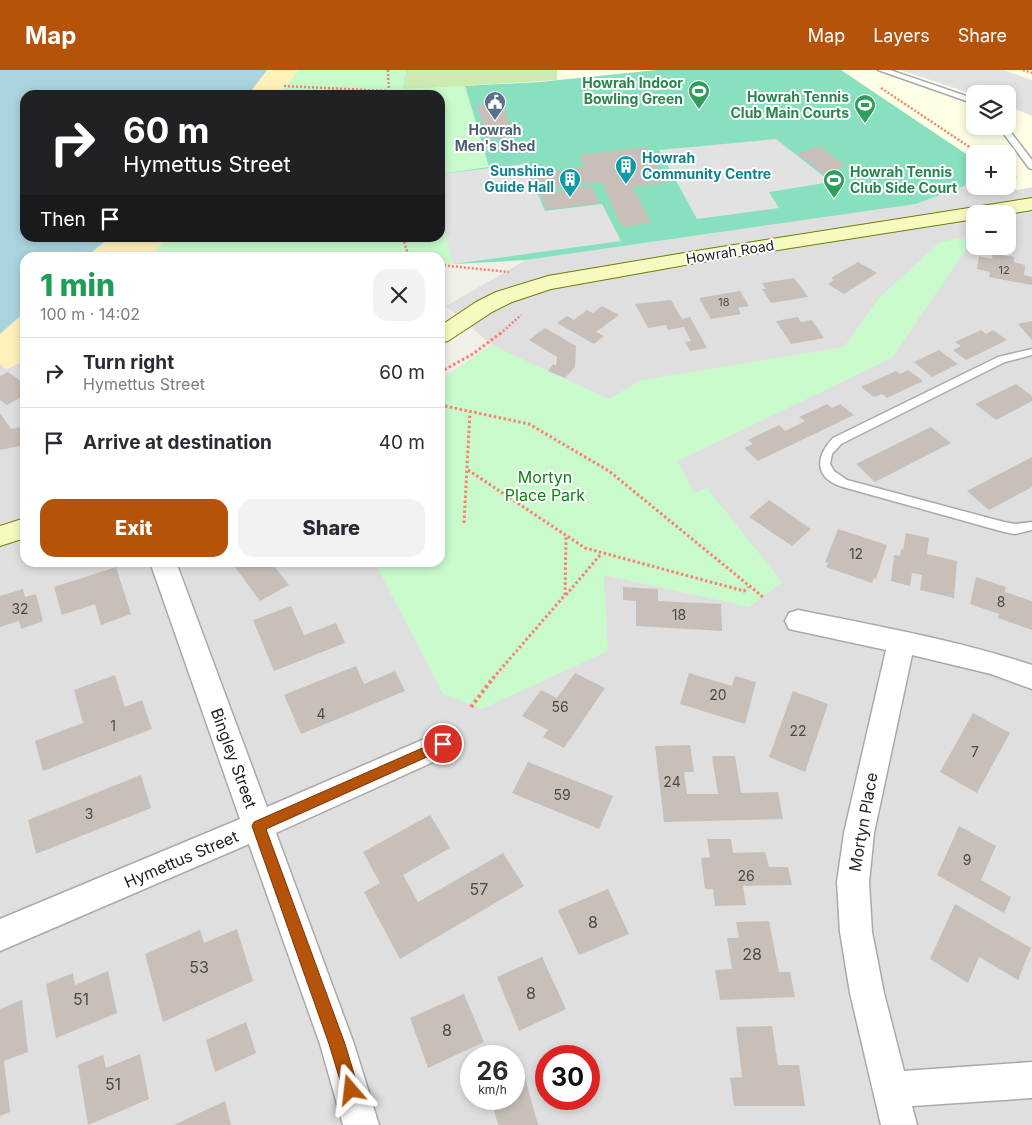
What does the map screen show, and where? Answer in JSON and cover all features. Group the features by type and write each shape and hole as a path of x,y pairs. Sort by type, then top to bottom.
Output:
{"street":[{"name":"Howrah Road","path":"445,333 490,303 527,288 548,283 702,256 1032,204"},
{"path":"0,536 20,530"},
{"name":"Bingley Street","path":"165,567 337,1044 361,1125"},
{"path":"798,621 901,644 946,651 991,663 1032,677"},
{"name":"Mortyn Place","path":"899,1125 867,993 856,932 853,882 859,833 901,644"},
{"name":"Hymettus Street","path":"0,935 258,826 443,744"},
{"path":"891,1090 1032,1080"}],"lane":[{"path":"882,70 966,99"},
{"path":"1009,135 1032,166"},
{"path":"1032,352 1002,359 837,441 825,454 824,461 825,468 831,476 843,482 988,523 1015,529 1032,526"}],"path":[{"path":"388,70 388,90"},
{"path":"1023,70 1032,73"},
{"path":"284,86 367,90"},
{"path":"880,87 967,145"},
{"path":"445,266 514,273"},
{"path":"445,370 462,362 504,332 526,311"},
{"path":"445,406 529,424 609,471 762,597"},
{"path":"464,523 470,412"},
{"path":"468,470 585,548 601,554 744,591 748,587"},
{"path":"565,595 566,536"},
{"path":"471,707 503,665 530,637 601,554"}],"shaded area":[{"path":"406,70 657,70 540,82 465,86"},
{"path":"838,70 1032,70 1032,187 1017,190 1016,145 966,145 966,155"},
{"path":"900,70 1004,70 1032,80 1032,116 1016,109 1016,85 966,85 966,92"},
{"path":"776,139 831,182 769,192 779,208 697,219 659,150"},
{"path":"525,164 545,211 602,204 621,241 453,264 445,235 445,173"},
{"path":"966,185 966,195 1016,195 1016,189 1032,187 1032,1125 0,1125 0,364 7,369 20,362 20,567 445,567 445,377 492,345 446,306 526,260 916,204"}],"green space":[{"path":"298,70 406,70 402,89 465,86 489,168 445,173 445,90 284,90"},
{"path":"406,70 557,70 557,80 402,90"},
{"path":"657,70 841,70 966,154 966,185 916,204 526,260 455,264 445,231 445,173 489,167 465,86 540,82"},
{"path":"445,235 453,264 445,265 445,252 154,252 163,242 445,242"},
{"name":"Mortyn Place Park","path":"966,238 966,249 892,358 678,461 694,493 707,488 782,582 749,607 604,575 608,651 482,709 443,694 377,567 445,567 445,377 492,345 609,399 641,380 844,347 880,297 940,242"}],"sand":[{"path":"267,70 298,70 284,90 252,90"},
{"path":"104,242 163,242 154,252 93,252"},
{"path":"20,316 20,362 6,369 0,364 0,334"}],"water":[{"path":"0,70 267,70 252,90 20,90 20,242 104,242 92,252 20,252 20,316 0,334"}],"building":[{"name":"Howrah Men's Shed","path":"503,103 514,136 487,139 477,105"},
{"path":"819,146 846,166 824,174 797,154"},
{"name":"Howrah Community Centre","path":"647,147 667,183 633,187 651,223 622,227 601,182 538,190 531,174 585,167 579,155"},
{"name":"Sunshine Guide Hall","path":"591,186 599,203 547,210 540,193"},
{"path":"993,255 1014,257 1014,262 1025,265 1024,275 1032,277 1032,285 989,277 990,272 977,269 979,256 992,259"},
{"path":"858,262 877,273 844,294 828,284 834,280 831,278"},
{"path":"794,278 808,297 771,303 762,289 766,289 762,283"},
{"path":"740,291 749,306 738,308 741,314 711,319 699,298"},
{"path":"671,300 682,319 690,317 707,348 690,351 685,342 691,341 684,327 668,330 666,325 648,328 635,304"},
{"path":"602,306 619,315 596,332 604,336 594,344 557,323 567,316 574,320 587,310 593,313"},
{"path":"798,317 801,322 812,320 824,338 791,344 776,321"},
{"path":"1032,321 1032,340 1018,324"},
{"path":"545,328 576,346 575,367 565,378 548,371 553,364 556,366 557,357 529,340"},
{"path":"981,330 986,334 993,330 1007,340 966,360 953,350 961,346 955,342"},
{"path":"939,350 958,364 932,377 914,362"},
{"path":"908,370 923,381 887,398 882,394 874,397 861,387 896,371 900,374"},
{"path":"8,372 20,380 20,398 7,405 0,400 0,376"},
{"path":"1016,384 1032,396 1032,401 996,420 975,404"},
{"path":"827,404 832,408 840,404 854,415 758,461 744,448 753,444 748,440 779,425 785,431 805,421 799,417"},
{"path":"0,413 11,429 20,427 20,446 0,450"},
{"path":"931,427 951,443 875,482 856,464"},
{"path":"1032,457 1032,487 989,510 967,491"},
{"path":"769,500 811,529 792,546 749,517"},
{"path":"838,529 887,545 876,579 874,578 872,583 826,567 828,563 825,562"},
{"path":"906,533 929,538 927,554 957,561 954,598 920,590 922,575 912,573 910,586 891,581 894,555 900,556"},
{"path":"116,567 131,614 101,625 95,604 62,615 54,587"},
{"path":"235,567 275,567 289,585 260,601"},
{"path":"976,577 1006,587 1005,592 1032,601 1032,630 998,618 999,614 970,604"},
{"path":"623,587 658,589 658,601 721,604 722,631 636,626 636,601 623,600"},
{"path":"23,589 25,597 36,594 43,621 21,629 19,621 0,627 0,596"},
{"path":"291,606 304,635 336,623 345,643 274,671 253,620"},
{"path":"356,666 364,684 395,671 405,691 301,734 284,695"},
{"path":"575,673 605,688 564,748 543,737 548,730 522,716 541,690 557,698"},
{"path":"689,673 732,686 735,676 756,682 745,724 680,704"},
{"path":"115,675 125,707 142,700 152,729 43,771 35,741 83,723 74,690"},
{"path":"793,691 828,704 805,772 769,757"},
{"path":"973,713 1010,733 977,793 940,772"},
{"path":"690,745 694,772 684,772 687,794 718,794 712,756 735,756 741,793 778,792 783,819 664,822 655,746"},
{"path":"528,762 613,796 599,829 512,793"},
{"path":"141,775 151,808 36,854 28,820"},
{"path":"430,815 450,848 403,875 418,902 503,853 524,886 400,959 364,892 380,883 363,852"},
{"path":"959,826 996,846 981,880 1011,897 1004,913 937,875"},
{"path":"707,839 731,839 733,853 765,852 769,867 788,867 792,885 743,886 746,905 715,906 713,889 705,889 701,858 710,857"},
{"path":"608,889 629,934 579,955 558,910"},
{"path":"955,904 1031,948 1018,980 979,957 968,983 930,959"},
{"path":"769,921 779,972 790,972 795,997 720,1000 715,970 732,969 727,938 739,938 736,922"},
{"path":"237,929 253,981 163,1022 145,954 200,930 204,943"},
{"path":"542,957 566,1009 519,1031 497,977"},
{"path":"108,971 117,1013 56,1038 46,984 73,973 75,985"},
{"path":"464,994 484,1042 478,1045 460,1045 460,1053 428,1068 410,1018"},
{"path":"22,1000 28,1052 4,1061 10,1112 0,1116 0,1009"},
{"path":"246,1022 256,1053 215,1072 206,1040"},
{"path":"772,1026 778,1065 799,1065 805,1106 734,1106 730,1078 742,1077 736,1027"},
{"path":"140,1054 149,1099 88,1125 78,1065 103,1055 106,1068"},
{"path":"525,1077 538,1125 498,1125 494,1110 525,1110"},
{"path":"225,1101 231,1125 174,1125"}],"place":[{"name":"Howrah Indoor Bowling Green","path":"699,110"},
{"name":"Howrah Men's Shed","path":"495,121"},
{"name":"Howrah Tennis Club Main Courts","path":"865,124"},
{"name":"Howrah Community Centre","path":"626,185"},
{"name":"Sunshine Guide Hall","path":"570,198"},
{"name":"Howrah Tennis Club Side Court","path":"834,199"}],"route":[{"path":"351,1090 337,1044 258,826 443,744"}]}
